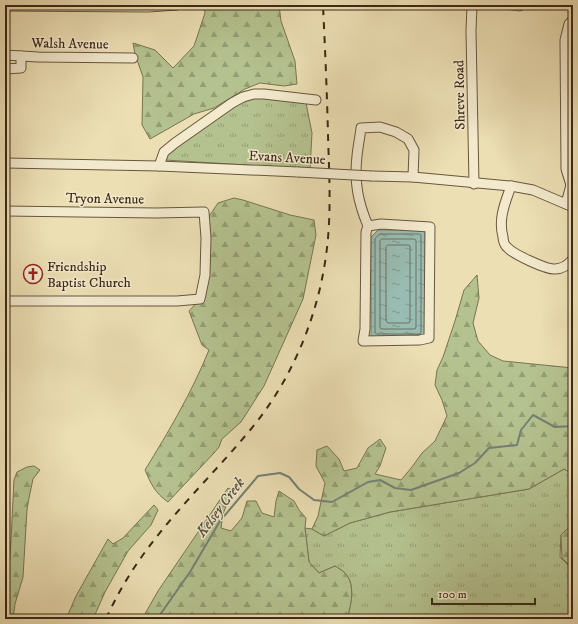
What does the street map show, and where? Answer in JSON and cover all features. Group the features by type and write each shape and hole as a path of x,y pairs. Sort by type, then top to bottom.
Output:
{"street":[{"path":"5,6 148,7 177,5"},
{"name":"Shreve Road","path":"472,5 471,31 474,184"},
{"path":"570,206 572,186 566,169 565,40 569,24 573,20"},
{"name":"Walsh Avenue","path":"5,55 133,58"},
{"path":"5,69 21,68 21,56"},
{"path":"159,166 164,152 232,103 243,97 254,94 264,94 316,100"},
{"path":"368,226 381,224 430,227 429,338 420,340 363,341 366,232 368,226 361,209 356,189 356,156 361,128 380,127 396,132 408,139 414,150 413,177"},
{"name":"Evans Avenue","path":"5,163 251,169 413,177 474,184 510,186 533,190 570,206"},
{"path":"510,186 502,212 501,223 506,247 514,254 551,269 562,268 568,265 573,259"},
{"name":"Tryon Avenue","path":"5,211 156,213 204,212 206,238 205,275 200,299 177,301 5,301"}],"green space":[{"path":"204,5 279,5 281,21 295,61 297,84 284,86 260,83 245,89 214,108 194,114 150,139 142,125 143,77 133,43 155,50 173,68 194,46 205,13"},
{"path":"490,5 538,5 520,11 488,7"},
{"path":"253,96 306,103 312,133 310,169 165,160 167,155 235,104"},
{"path":"234,198 290,215 314,220 316,235 303,299 264,386 241,422 222,439 219,447 214,453 168,502 154,488 145,470 180,411 209,350 202,345 189,311 200,299 207,287 209,257 206,221 218,203"},
{"path":"477,275 479,298 473,323 478,341 490,355 503,361 573,368 573,474 564,469 529,489 390,512 350,523 324,536 312,529 318,516 325,483 316,466 317,450 327,446 339,459 344,471 357,468 368,448 380,439 386,448 380,466 375,474 401,480 422,453 435,441 447,416 435,385 437,370 443,357 464,290"},
{"path":"34,466 40,470 33,479 27,510 23,577 15,604 13,619 5,619 5,600 8,585 14,480 17,472 27,467"},
{"path":"564,469 573,474 573,524 561,535 560,557 573,570 573,619 347,619 352,589 351,583 344,572 335,566 319,573 309,562 305,528 312,529 324,536 350,523 390,512 529,489"},
{"path":"228,488 232,490 223,514 221,528 231,531 242,518 247,501 256,501 262,513 274,517 279,491 294,501 306,518 305,528 309,562 319,573 335,566 344,572 351,583 352,595 347,619 142,619 158,591"},
{"path":"154,505 158,510 151,525 128,551 105,592 93,619 66,619 76,596 108,539 113,544 123,538"},
{"path":"573,524 573,569 562,558 561,535"}],"water":[{"path":"378,230 425,230 425,338 371,338 371,237"}],"waterway":[{"name":"Kelsey Creek","path":"157,619 190,572 220,521 258,476 280,473 289,477 299,489 314,500 332,502 368,482 380,480 395,488 411,490 459,473 475,463 489,448 517,445 521,430 533,415 555,427 573,426"}],"railway":[{"path":"106,619 120,591 153,541 251,429 267,408 293,363 304,340 313,315 325,264 328,238 330,186 323,5"}],"place":[{"name":"Friendship Baptist Church","path":"33,274"}]}
